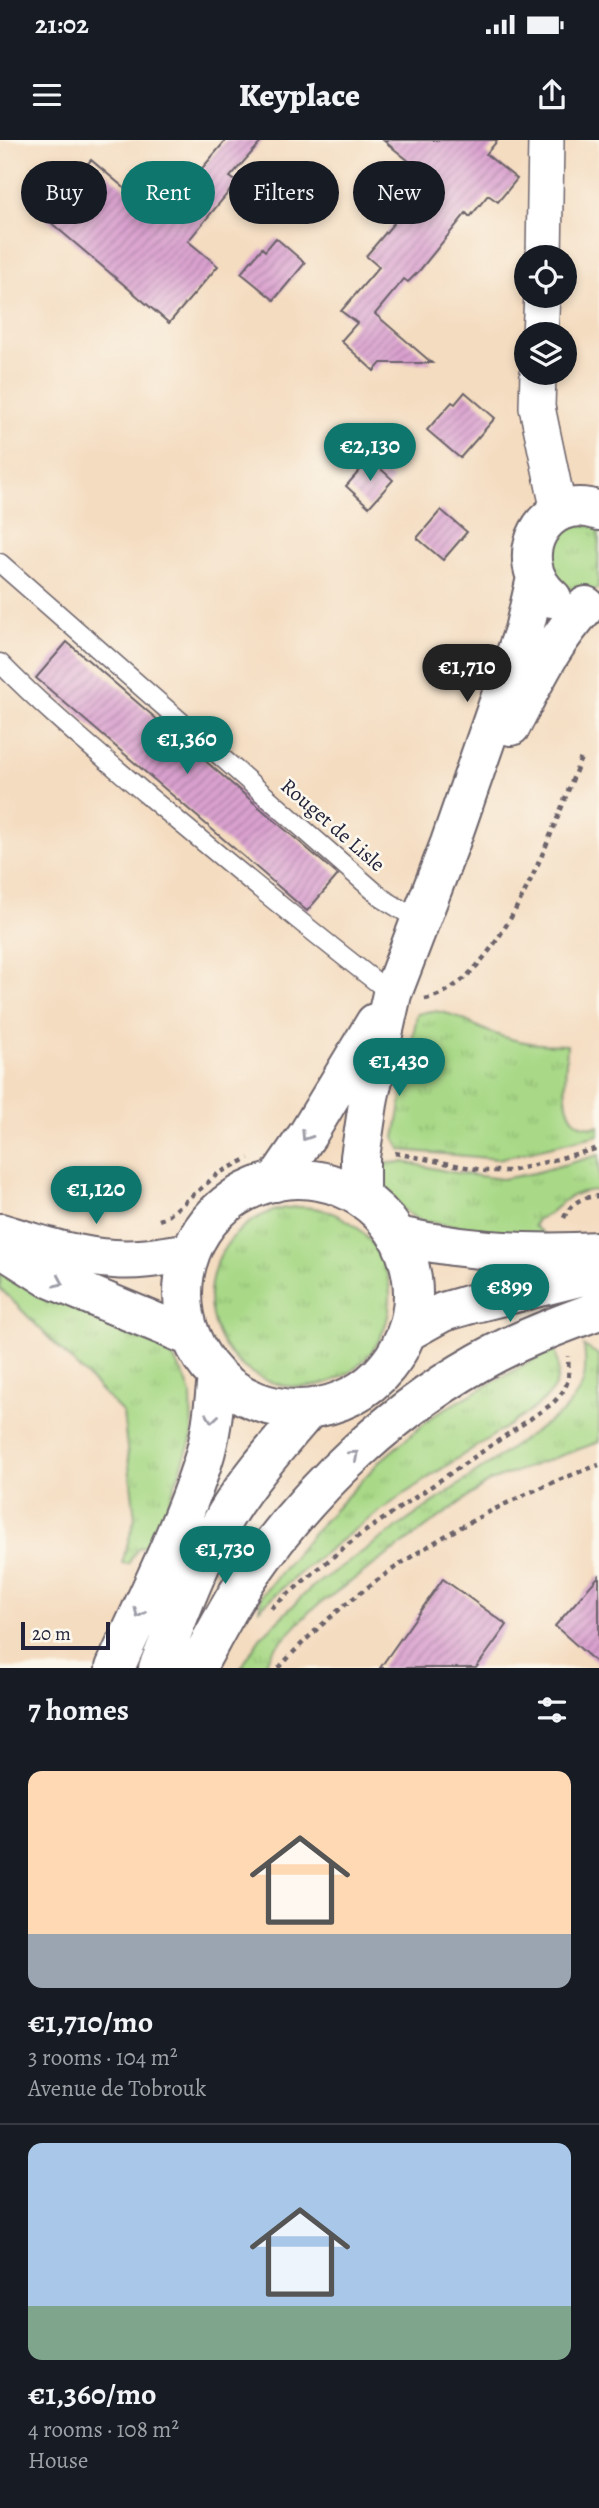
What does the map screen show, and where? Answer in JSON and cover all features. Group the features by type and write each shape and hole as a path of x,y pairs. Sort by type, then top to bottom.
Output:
{"main road":[{"path":"587,509 542,525 532,545 531,556 536,578 551,597 562,603 592,605"},
{"path":"360,1197 360,1157 369,1097 393,995 450,843 524,630 536,578"},
{"path":"450,843 554,645 565,628 592,605"},
{"path":"264,1168 292,1179 327,1182 360,1197 381,1214 398,1236 408,1259 413,1283 413,1308 407,1332 392,1361 369,1385 341,1401 309,1409 259,1403 217,1376 191,1337 183,1294 185,1272 204,1226 224,1206 248,1191 264,1168 308,1134 393,995"},
{"path":"0,1233 64,1251 112,1259 143,1259 191,1252"},
{"path":"398,1236 453,1246 525,1253 599,1251"},
{"path":"0,1247 49,1278 191,1337"},
{"path":"407,1332 453,1309 599,1272"},
{"path":"196,1668 248,1577 276,1540 340,1468 425,1398 495,1354 599,1310"},
{"path":"115,1668 173,1537 203,1460 211,1426 217,1376"},
{"path":"158,1668 190,1589 225,1517 263,1462 309,1409"}],"street":[{"path":"544,245 546,140"},
{"path":"546,208 560,140"},
{"path":"538,385 537,407 587,509"}],"lane":[{"name":"Rouget de Lisle","path":"0,563 382,898 410,915 421,916"},
{"path":"0,663 39,703 168,812 282,908 393,995"}],"path":[{"path":"393,995 412,1002 437,997 473,971 520,905 582,758"},
{"path":"390,1149 396,1154 408,1157 485,1171 511,1171 599,1148"},
{"path":"154,1223 167,1217 219,1173 264,1168"},
{"path":"564,1220 571,1206 580,1199 599,1196"},
{"path":"263,1616 357,1537 552,1404 565,1391 568,1383 568,1345"},
{"path":"279,1668 340,1610 408,1558 503,1503 599,1465"}],"green space":[{"path":"565,524 599,526 598,589 578,592 559,586 546,548"},
{"path":"430,1011 454,1016 511,1039 567,1045 565,1085 569,1111 575,1121 585,1126 599,1126 599,1135 498,1159 401,1150 395,1138 417,1014"},
{"path":"599,1155 599,1190 573,1195 537,1219 534,1226 552,1240 421,1221 391,1198 376,1164 405,1162 502,1179"},
{"path":"300,1207 334,1214 364,1233 383,1263 390,1297 383,1331 364,1361 334,1380 300,1387 266,1380 236,1361 217,1331 210,1297 217,1263 236,1233 266,1214"},
{"path":"0,1259 100,1323 155,1344 173,1358 184,1376 191,1394 192,1437 154,1544 138,1548 128,1564 122,1563 135,1518 123,1413 0,1288"},
{"path":"584,1346 599,1355 599,1442 490,1481 310,1611 275,1648 262,1668 241,1668 260,1638 312,1587 563,1412 583,1383"},
{"path":"555,1348 557,1380 543,1401 362,1524 259,1609 261,1596 314,1532 379,1462 437,1413"}],"building":[{"path":"226,140 263,140 244,161 229,161 229,192 215,208 215,161 208,161"},
{"path":"383,140 498,140 486,154 517,179 498,202 488,195 470,217 466,213 420,270 408,282 404,279 375,314 432,363 381,363 374,371 341,341 357,323 341,311 379,267 366,256 393,224 445,224 445,161 409,161"},
{"path":"107,173 121,185 121,224 202,224 188,241 218,266 169,323 52,224 107,224"},
{"path":"276,238 305,263 274,300 241,273 262,248 265,251"},
{"path":"465,392 495,418 460,458 427,430 452,402 455,404"},
{"path":"370,459 393,480 369,507 346,486"},
{"path":"441,510 467,532 443,560 417,538"},
{"path":"67,642 338,875 307,911 36,678"},
{"path":"599,1576 599,1665 555,1626"},
{"path":"443,1579 507,1625 476,1668 380,1668"}]}
